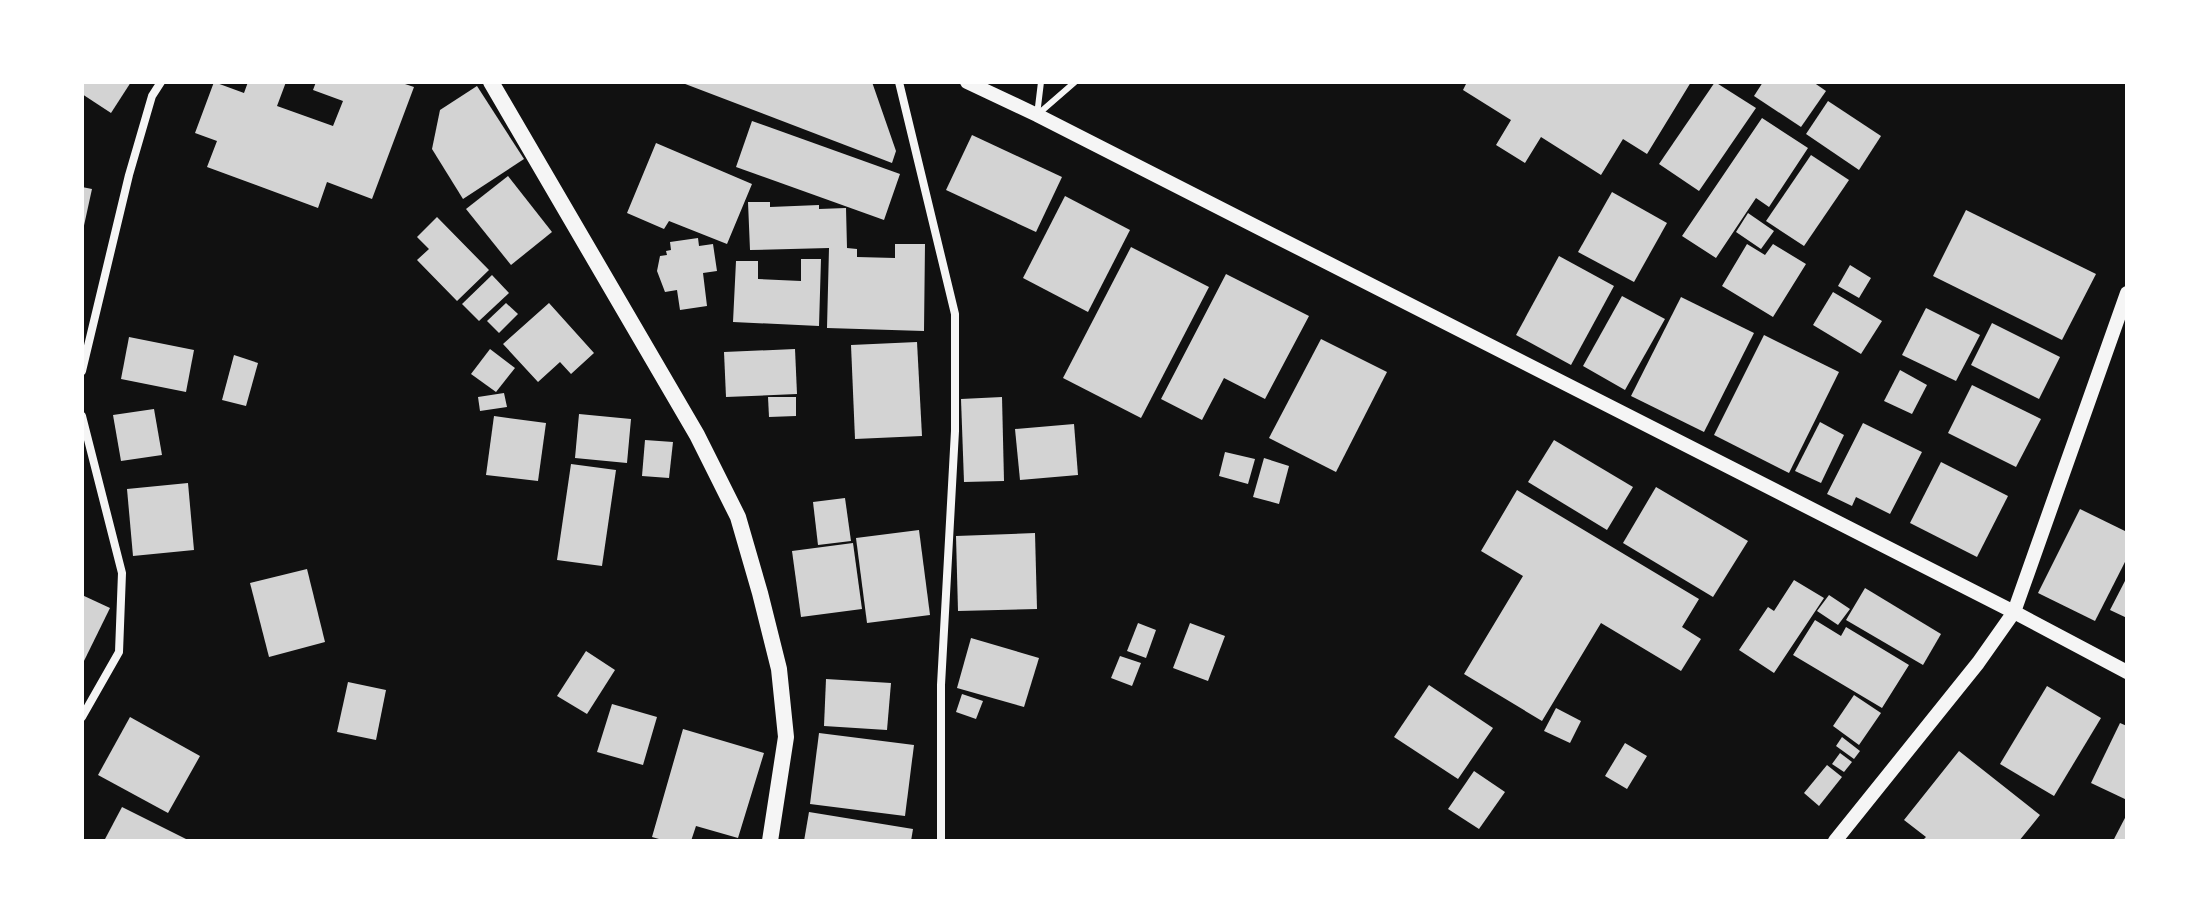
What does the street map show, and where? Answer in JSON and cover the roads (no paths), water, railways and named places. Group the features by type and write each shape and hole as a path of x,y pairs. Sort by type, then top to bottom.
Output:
{"main road":[{"path":"491,82 697,435 738,517 779,669 786,737 770,841"}],"street":[{"path":"82,371 129,175 152,96 161,82"},
{"path":"899,82 955,314 955,431 941,685 941,841"},
{"path":"967,82 2127,672"},
{"path":"1835,841 1978,663 2014,612 2127,293"},
{"path":"82,416 122,573 119,652 82,717"}],"lane":[{"path":"1037,115 1041,82"},
{"path":"1037,115 1075,82"}]}
